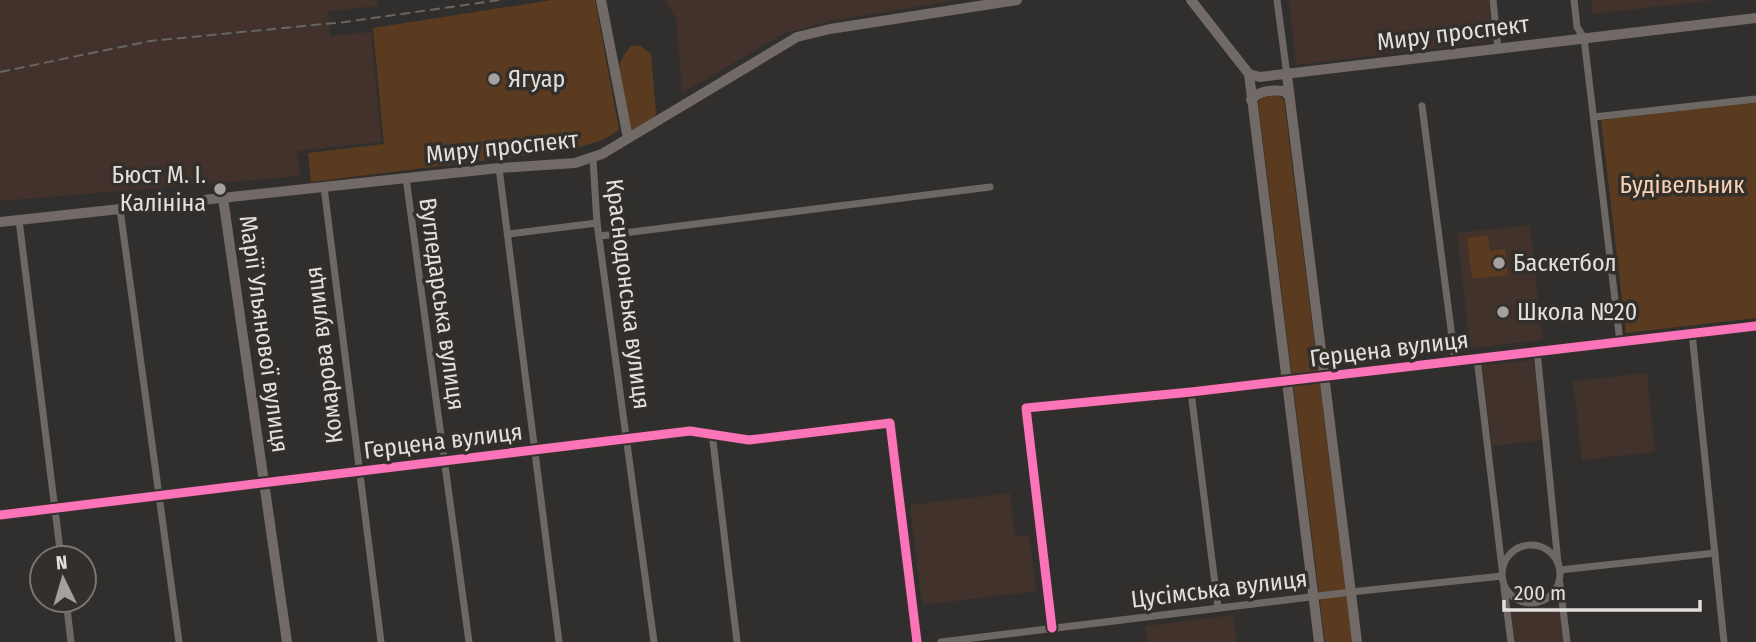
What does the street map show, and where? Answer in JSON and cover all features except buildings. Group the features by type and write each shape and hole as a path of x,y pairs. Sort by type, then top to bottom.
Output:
{"main road":[{"path":"601,0 628,138"},
{"name":"Миру проспект","path":"0,222 499,168 575,163 593,159 797,37 830,29 1017,0"},
{"path":"1191,0 1249,74 1319,642"},
{"name":"Миру проспект","path":"1249,74 1260,78 1756,18"},
{"path":"1287,75 1357,642"},
{"path":"1251,100 1256,94 1278,90 1289,96"},
{"name":"Марії Ульянової вулиця","path":"223,198 287,642"}],"street":[{"path":"1277,0 1287,75"},
{"path":"1493,0 1498,49"},
{"path":"1574,0 1577,27 1584,38 1620,342"},
{"path":"1594,117 1756,99"},
{"path":"1422,106 1455,360"},
{"name":"Краснодонська вулиця","path":"593,159 597,223 654,642"},
{"path":"499,168 559,642"},
{"name":"Вугледарська вулиця","path":"406,178 469,642"},
{"name":"Комарова вулиця","path":"324,187 381,642"},
{"path":"600,236 990,187"},
{"path":"120,209 178,642"},
{"path":"19,220 59,544"},
{"path":"508,234 597,223"},
{"name":"Герцена вулиця","path":"1052,628 1026,408 1191,392 1756,326"},
{"path":"1692,333 1724,642"},
{"path":"1537,351 1567,642"},
{"path":"1477,358 1511,642"},
{"path":"1191,392 1219,608"},
{"name":"Герцена вулиця","path":"0,515 690,431 749,440 890,424 917,642"},
{"path":"712,433 737,642"},
{"path":"1502,576 1511,552 1529,545 1545,548 1559,566"},
{"path":"1559,566 1715,553"},
{"path":"1502,576 1516,600 1532,604 1554,593 1560,580"},
{"name":"Цусімська вулиця","path":"941,642 989,639 1052,628 1502,576"},
{"path":"68,614 71,642"}],"shaded area":[{"path":"0,0 377,0 378,6 328,11 330,36 371,32 381,142 297,151 300,176 0,201"},
{"path":"664,0 959,0 829,21 785,33 682,93 676,18"},
{"path":"1289,0 1489,0 1493,41 1296,65"},
{"path":"1591,0 1715,0 1593,14"},
{"name":"Школа №20","path":"1530,225 1543,340 1470,348 1457,233"},
{"path":"1533,360 1543,440 1492,446 1482,365"},
{"path":"1647,373 1655,452 1582,460 1573,381"},
{"path":"1010,493 1015,536 1029,535 1036,591 922,605 910,505"},
{"path":"1560,605 1564,642 1515,642 1511,610"},
{"path":"1233,615 1237,642 1147,642 1145,626"}],"green space":[{"name":"Ягуар","path":"552,0 595,0 619,130 603,140 568,150 311,182 308,153 384,144 373,28"},
{"path":"631,46 641,46 651,54 656,114 650,122 633,131 626,127 618,85 620,65"},
{"path":"1279,95 1284,100 1352,642 1325,642 1258,102 1263,97"},
{"name":"Будівельник","path":"1756,102 1756,318 1626,333 1601,120"},
{"path":"1488,235 1490,251 1505,249 1508,275 1472,279 1467,238"}],"railway":[{"path":"0,72 150,41 345,22 500,0"}],"cycle path":[{"path":"1052,628 1026,408 1191,392 1756,326"},
{"path":"0,515 690,431 749,440 890,423 917,642"}],"place":[{"name":"Ягуар","path":"494,79"},
{"name":"Бюст М. І. Калініна","path":"220,189"},
{"name":"Баскетбол","path":"1499,263"},
{"name":"Школа №20","path":"1503,312"}]}
